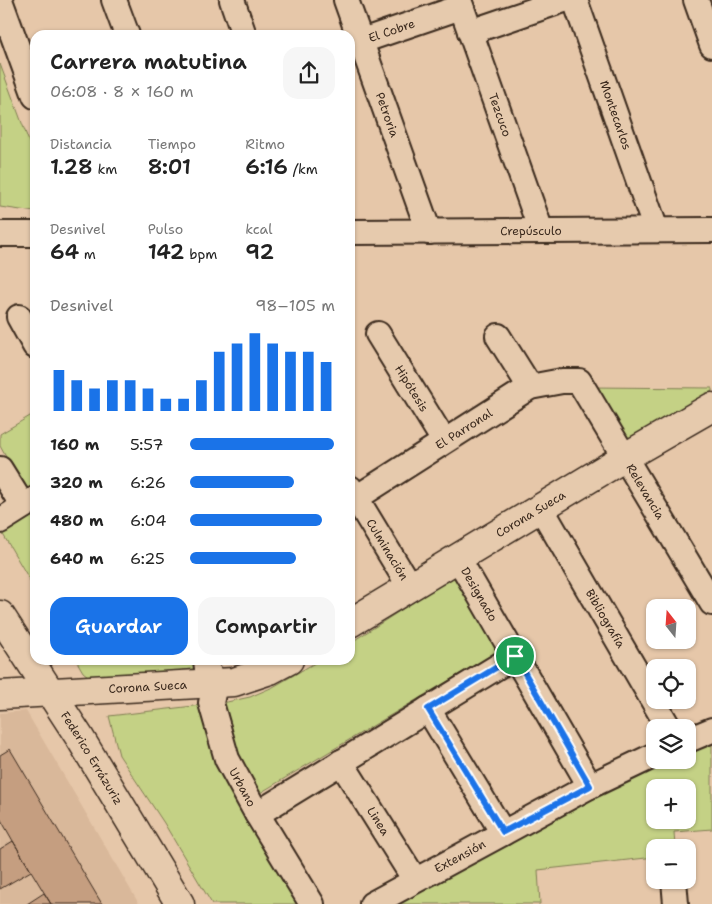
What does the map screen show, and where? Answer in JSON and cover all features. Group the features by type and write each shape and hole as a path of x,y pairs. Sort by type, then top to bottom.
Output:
{"street":[{"path":"0,0 30,82"},
{"path":"114,0 125,30"},
{"path":"232,0 242,30"},
{"name":"Petroria","path":"346,0 352,30"},
{"path":"470,32 564,0"},
{"name":"Montecarlos","path":"575,0 656,230"},
{"path":"696,0 712,45"},
{"name":"El Cobre","path":"355,43 460,3"},
{"name":"Tezcuco","path":"460,3 541,231"},
{"name":"Petroria","path":"355,43 428,232"},
{"name":"Crepúsculo","path":"355,232 712,230"},
{"path":"0,234 30,234"},
{"path":"19,317 30,337"},
{"name":"Hipótesis","path":"378,334 444,442"},
{"path":"498,336 530,387"},
{"name":"El Parronal","path":"355,492 444,442 530,387 562,381 579,381"},
{"name":"Relevancia","path":"579,381 712,603"},
{"name":"Corona Sueca","path":"355,621 625,457 712,407"},
{"path":"0,469 29,502 0,521"},
{"name":"Culminación","path":"355,496 410,587"},
{"name":"Bibliografía","path":"541,508 664,719"},
{"name":"Designado","path":"458,558 590,786"},
{"name":"Federico Errázuriz","path":"0,615 30,661"},
{"path":"256,814 515,656"},
{"name":"Federico Errázuriz","path":"32,665 80,738 180,904"},
{"name":"Corona Sueca","path":"0,695 50,692 210,672 252,677 280,665"},
{"name":"Urbano","path":"210,672 211,703 227,760 256,814 312,904"},
{"path":"428,709 503,832"},
{"path":"696,737 712,730"},
{"name":"Extensión","path":"372,904 590,786 646,759"},
{"name":"Linea","path":"341,762 415,880"},
{"path":"675,889 676,904"}],"shaded area":[{"path":"26,711 139,904 0,904 0,713"}],"green space":[{"path":"0,64 30,145 30,211 0,207"},
{"path":"589,387 712,388 712,391 623,444"},
{"path":"30,416 30,493 27,495 0,446 0,434"},
{"path":"30,513 30,580 1,531"},
{"path":"454,576 500,650 260,793 248,771 229,781 306,904 212,904 164,823 119,755 109,716 227,702 250,697 273,687 311,665 355,665 355,640"},
{"path":"79,665 201,665 201,668 93,680 83,672"},
{"path":"712,737 712,829 674,832 674,839 646,839 646,858 538,870 540,904 395,904 647,769 696,769 696,744"}],"building":[{"path":"10,749 102,904 51,904 13,841 0,818 0,755"},
{"path":"13,841 31,871 0,889 0,849"},
{"path":"44,893 51,904 27,904"}],"route":[{"path":"515,656 590,786 503,832 428,709 515,656"}]}
